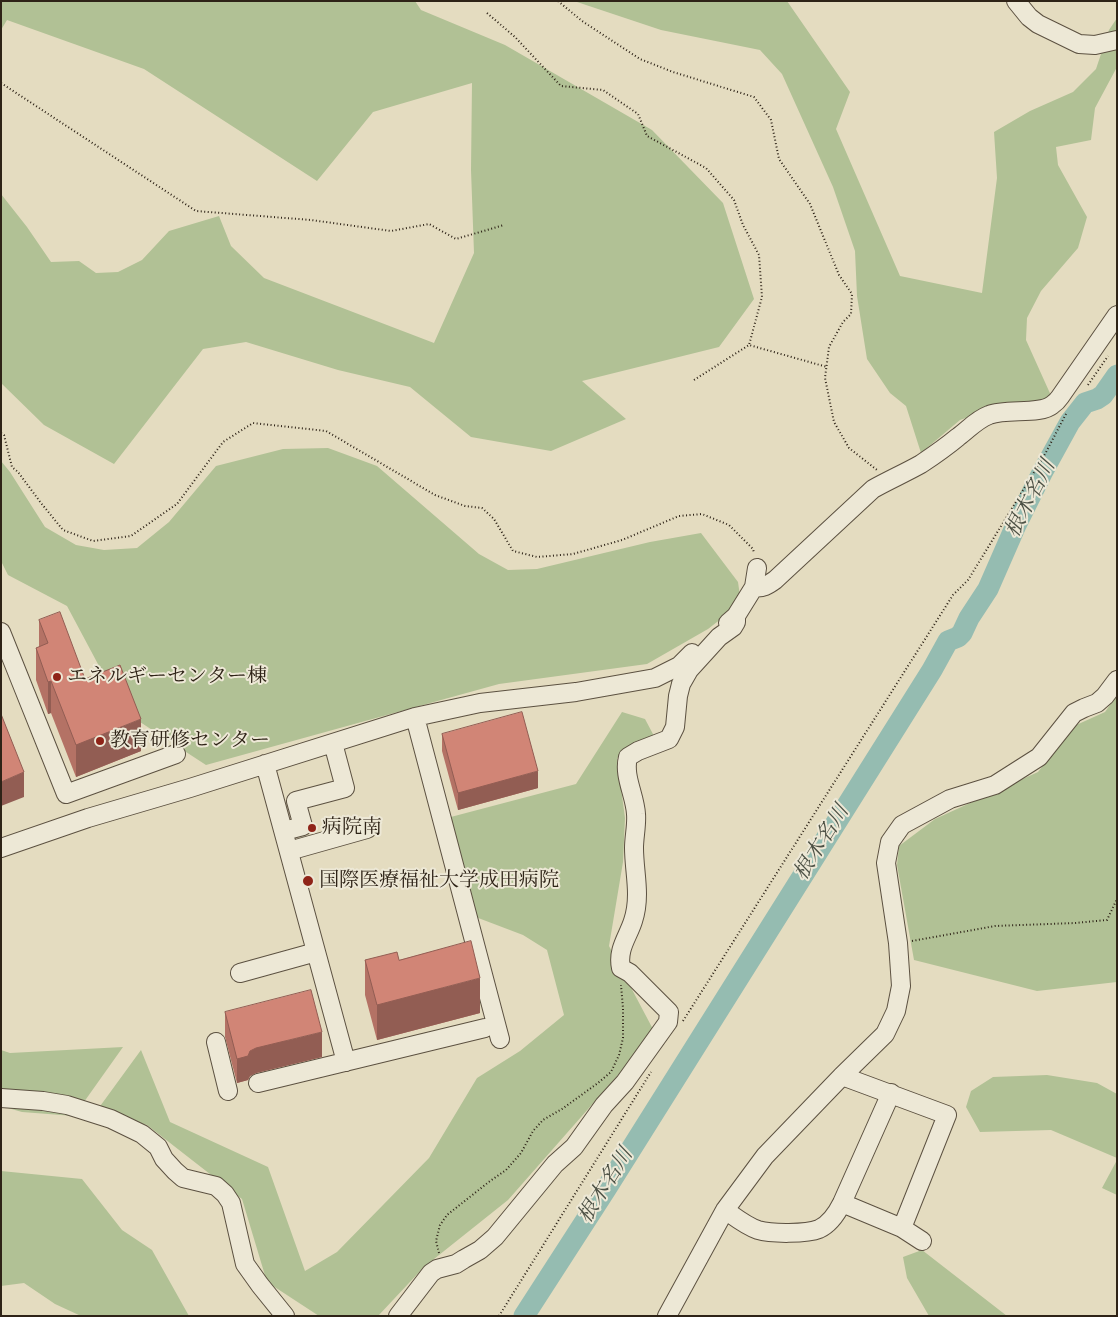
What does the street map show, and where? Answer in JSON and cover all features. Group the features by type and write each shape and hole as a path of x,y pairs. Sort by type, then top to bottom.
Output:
{"street":[{"path":"1016,1 1029,17 1038,24 1079,44 1095,45 1117,40"},
{"path":"754,587 759,588 775,580 873,489 920,464 959,437 976,421 1001,412 1044,409 1051,406 1060,397 1117,315"},
{"path":"1,848 88,818 190,788 415,716 480,703 576,692 655,678 680,666 692,653 736,616 754,587 757,568"},
{"path":"398,1316 431,1273 456,1264 480,1250 496,1237 555,1164 574,1147 604,1105 625,1082 668,1022 670,1012 630,973 621,968 620,962 623,942 634,918 637,894 634,850 636,813 627,770 628,757 669,739 675,726 681,684 690,670 719,637 733,627 736,622 736,616"},
{"path":"1,632 66,794 176,754"},
{"path":"667,1316 725,1210 765,1156 885,1034 896,1011 901,986 898,943 886,863 890,842 902,825 950,799 995,785 1039,757 1074,713 1097,703 1117,680"},
{"path":"415,716 500,1039"},
{"path":"284,831 303,826 296,801 345,788 333,743"},
{"path":"266,764 346,1062"},
{"path":"289,851 367,830"},
{"path":"240,973 316,952"},
{"path":"258,1083 485,1028"},
{"path":"216,1042 228,1091"},
{"path":"842,1076 947,1115 902,1228"},
{"path":"725,1210 745,1224 770,1232 799,1232 818,1229 825,1225 834,1218 842,1203 891,1093"},
{"path":"1,1098 43,1101 66,1105 111,1119 142,1134 158,1147 164,1159 183,1178 216,1186 226,1194 231,1203 245,1264 285,1316"},
{"path":"842,1203 902,1228 922,1241"}],"path":[{"path":"558,1 582,21 640,59 673,72 754,97 771,120 779,159 810,204 839,275 852,294 851,314 843,322 829,347 825,378 834,422 850,448 889,479"},
{"path":"487,13 516,37 562,86 603,90 638,114 647,136 706,168 734,200 743,225 759,256 762,297 749,345 694,380"},
{"path":"1,83 196,211 311,220 391,231 429,224 456,238 504,226"},
{"path":"749,345 827,367"},
{"path":"1087,386 1111,350"},
{"path":"680,1026 953,595 968,580 1044,456 1070,406"},
{"path":"1,433 4,435 12,467 18,472 63,530 93,541 131,536 177,504 223,442 253,423 326,431 434,495 465,506 482,508 494,519 513,551 537,557 573,554 622,540 679,516 702,514 729,525 753,549 757,568"},
{"path":"898,943 994,926 1107,920 1117,898"},
{"path":"444,1267 436,1241 440,1225 447,1215 506,1170 521,1153 533,1131 543,1120 562,1109 610,1072 619,1055 623,1038 621,968"},
{"path":"499,1316 654,1068"}],"green space":[{"path":"1,1 415,1 421,10 505,45 652,130 723,203 754,299 719,347 582,381 626,419 551,451 471,437 410,387 338,370 246,342 203,349 114,464 44,425 1,383 1,194 51,262 79,261 96,273 118,272 142,260 169,231 219,216 231,246 264,278 434,343 474,253 471,170 472,83 373,112 317,181 144,69 7,20 1,30"},
{"path":"574,1 787,1 850,92 836,129 900,276 982,293 997,178 994,132 1030,111 1073,92 1096,69 1109,30 1117,18 1117,67 1095,108 1091,140 1056,147 1058,165 1087,217 1078,248 1041,291 1027,318 1026,340 1053,400 994,408 960,420 921,453 906,406 890,393 867,359 857,296 855,251 833,187 782,74 760,50 661,30"},
{"path":"328,448 377,466 479,554 508,570 537,569 650,542 701,533 738,582 740,596 726,615 708,629 647,664 499,684 206,765 140,722 99,666 67,606 8,575 1,561 1,461 45,527 76,545 104,550 137,548 169,522 216,466 283,449"},
{"path":"1117,695 1117,982 1037,991 914,960 897,865 899,846 935,819 1038,772 1074,726 1105,712"},
{"path":"622,712 645,719 654,736 617,758 625,818 623,862 609,946 655,1033 508,1200 424,1267 378,1316 319,1316 267,1282 242,1199 147,1125 98,1109 141,1050 170,1122 268,1167 305,1271 337,1252 429,1158 477,1078 520,1051 564,1015 547,950 523,935 473,916 447,818 576,784"},
{"path":"123,1047 74,1116 22,1112 1,1106 1,1050 10,1053"},
{"path":"1047,1075 1097,1083 1117,1094 1117,1158 1051,1130 980,1132 966,1107 971,1091 993,1077"},
{"path":"1117,1160 1117,1195 1102,1188"},
{"path":"1,1171 82,1179 122,1230 152,1250 189,1316 81,1316 55,1304 24,1283 1,1286"},
{"path":"922,1250 1007,1316 929,1316 907,1278 903,1257"}],"building":[{"path":"60,612 85,679 120,665 141,719 76,745 51,681 48,682 36,648 48,643 39,620"},
{"path":"522,712 538,771 458,793 442,734"},
{"path":"1,714 24,772 1,782"},
{"path":"471,941 480,978 377,1005 365,960 397,952 399,960"},
{"path":"311,990 322,1032 256,1048 250,1051 248,1056 237,1059 225,1012"}],"waterway":[{"name":"根木名川","path":"524,1316 606,1189 932,670 948,641 962,633 969,618 988,589 1016,525 1070,422 1085,403 1103,395 1117,375"}],"place":[{"name":"エネルギーセンター棟","path":"57,677"},
{"name":"教育研修センター","path":"100,741"},
{"name":"病院南","path":"312,828"},
{"name":"国際医療福祉大学成田病院","path":"308,881"}]}
